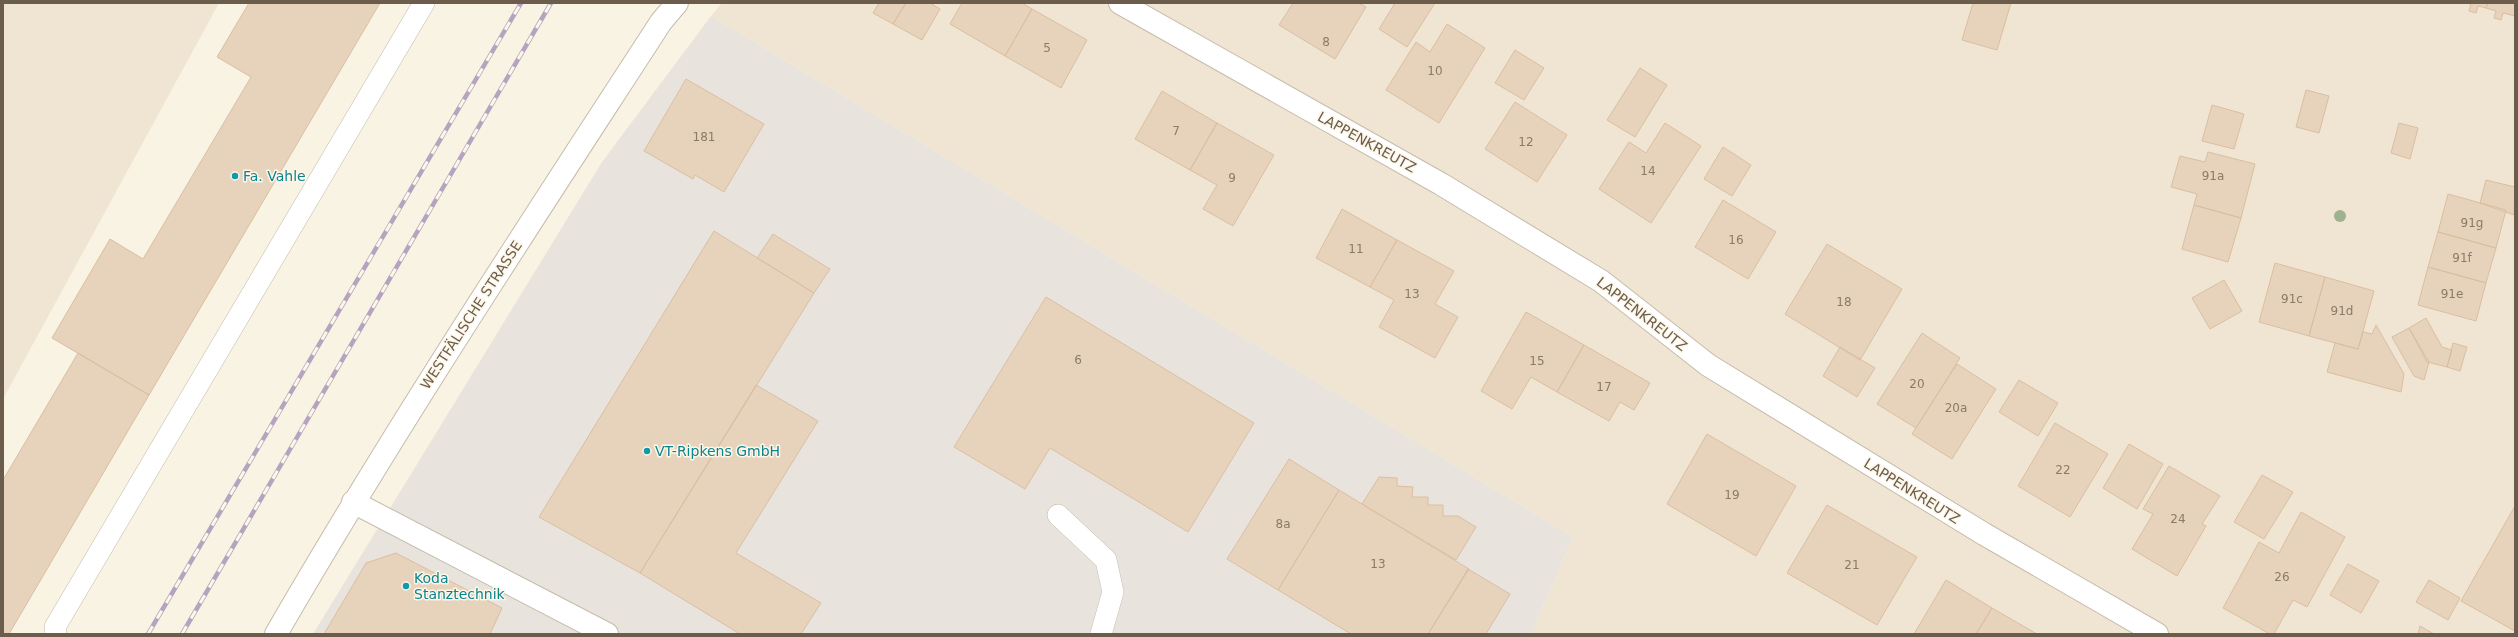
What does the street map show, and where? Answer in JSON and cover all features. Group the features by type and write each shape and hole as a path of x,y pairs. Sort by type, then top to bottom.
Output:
{"street":[{"name":"WESTFÄLISCHE STRASSE","path":"276,634 353,502 477,304 661,22 677,3"},
{"name":"LAPPENKREUTZ","path":"1120,3 1442,184 1594,277 1708,365 1984,534 2157,634"},
{"path":"353,502 607,634"}],"lane":[{"path":"56,634 55,627 424,3"},
{"path":"1058,515 1106,560 1113,592 1101,634"}],"shaded area":[{"path":"3,3 219,3 3,399"},
{"path":"722,3 2515,3 2515,634 1531,634 1573,537 711,16"},
{"path":"711,16 1573,537 1531,634 313,634 602,162"}],"building":[{"name":"Fa. Vahle","path":"249,3 380,3 149,395 52,338 110,239 143,259 251,77 217,57"},
{"path":"879,3 906,3 893,24 873,13"},
{"path":"906,3 930,3 940,9 922,40 893,24"},
{"path":"962,3 1022,3 1032,9 1005,56 950,24"},
{"path":"1293,3 1359,3 1366,7 1335,59 1279,25"},
{"path":"1395,3 1435,3 1407,47 1379,29"},
{"path":"1973,3 2011,3 1997,50 1962,40"},
{"path":"2466,3 2488,3 2486,8 2478,6 2476,13 2469,11 2471,4"},
{"path":"2488,3 2515,3 2515,16 2503,13 2501,20 2494,18 2496,11 2486,8"},
{"path":"1032,9 1087,40 1061,88 1005,56"},
{"path":"1447,24 1485,48 1439,123 1386,90 1416,42 1430,52"},
{"path":"1515,50 1544,68 1524,100 1495,83"},
{"path":"1640,68 1667,85 1635,137 1607,120"},
{"path":"686,79 764,124 724,192 695,175 693,179 644,151"},
{"path":"2306,90 2329,96 2319,133 2296,127"},
{"path":"1162,91 1217,123 1190,170 1135,139"},
{"path":"1515,102 1567,135 1537,182 1485,149"},
{"path":"2212,105 2244,114 2234,149 2202,141"},
{"path":"1217,123 1274,155 1233,226 1203,209 1217,185 1190,170"},
{"path":"1665,123 1701,146 1651,223 1599,189 1629,142 1646,153"},
{"path":"2399,123 2418,128 2410,159 2391,153"},
{"path":"1723,147 1751,165 1732,196 1704,179"},
{"path":"2208,152 2255,164 2241,218 2194,205 2197,194 2171,187 2180,156 2205,162"},
{"path":"2486,180 2515,187 2514,215 2480,203"},
{"path":"2448,194 2506,210 2496,248 2438,232"},
{"path":"1723,200 1776,232 1748,279 1695,247"},
{"path":"2194,205 2241,218 2228,262 2182,249"},
{"path":"1342,209 1397,240 1370,287 1316,258"},
{"name":"VT-Ripkens GmbH","path":"714,231 814,293 640,573 539,517"},
{"path":"2438,232 2496,248 2486,283 2428,267"},
{"path":"773,234 830,269 814,293 757,258"},
{"path":"1397,240 1454,271 1435,304 1458,317 1435,358 1379,327 1394,300 1370,287"},
{"path":"1827,244 1902,289 1860,360 1785,314"},
{"path":"2275,263 2325,277 2309,336 2259,322"},
{"path":"2428,267 2486,283 2476,321 2418,305"},
{"path":"2325,277 2374,291 2358,349 2309,336"},
{"path":"2224,280 2242,311 2210,329 2192,298"},
{"path":"1046,297 1254,423 1188,532 1050,448 1025,489 954,447"},
{"path":"1526,312 1584,345 1557,392 1531,377 1512,409 1481,391"},
{"path":"2426,318 2442,347 2452,350 2447,367 2427,362 2409,328"},
{"path":"2376,325 2404,374 2401,392 2327,372 2335,343 2358,349 2363,332 2372,334"},
{"path":"2409,328 2429,362 2424,380 2414,376 2392,337"},
{"path":"1922,333 1960,358 1916,428 1877,404"},
{"path":"2453,343 2467,347 2460,371 2447,367"},
{"path":"1584,345 1650,383 1634,410 1620,402 1609,421 1557,392"},
{"path":"1840,347 1875,368 1857,397 1823,376"},
{"path":"78,353 149,395 9,634 3,634 3,480"},
{"path":"1957,364 1996,389 1952,459 1912,434"},
{"path":"2019,380 2058,403 2038,436 1999,412"},
{"path":"756,385 818,421 736,553 821,603 801,634 740,634 640,573"},
{"path":"2055,423 2108,454 2070,517 2018,486"},
{"path":"1707,434 1796,486 1756,556 1667,504"},
{"path":"2129,444 2163,464 2137,509 2103,488"},
{"path":"1289,459 1339,490 1278,590 1227,559"},
{"path":"2169,466 2220,496 2202,524 2206,526 2177,576 2132,549 2153,514 2143,509"},
{"path":"2262,475 2293,492 2264,539 2234,522"},
{"path":"1379,477 1397,478 1397,486 1413,487 1412,497 1428,497 1428,505 1443,505 1443,516 1458,516 1476,527 1456,560 1362,504"},
{"path":"1339,490 1469,569 1428,634 1351,634 1278,590"},
{"path":"1827,505 1917,557 1877,625 1787,573"},
{"path":"2515,506 2515,631 2461,601"},
{"path":"2301,512 2345,537 2307,607 2293,600 2274,634 2270,634 2223,608 2259,542 2279,553"},
{"name":"Koda Stanztechnik","path":"396,553 502,608 490,634 324,634 366,563"},
{"path":"2348,564 2379,581 2361,613 2330,595"},
{"path":"1468,569 1510,594 1486,634 1428,634"},
{"path":"1946,580 1992,608 1976,634 1914,634"},
{"path":"2429,580 2460,598 2448,620 2416,602"},
{"path":"1992,608 2037,634 1976,634"},
{"path":"2420,626 2434,634 2418,634"}],"railway":[{"path":"148,634 521,3"},
{"path":"182,634 551,3"}],"place":[{"name":"Fa. Vahle","path":"235,176"},
{"name":"VT-Ripkens GmbH","path":"647,451"},
{"name":"Koda Stanztechnik","path":"406,586"}]}
